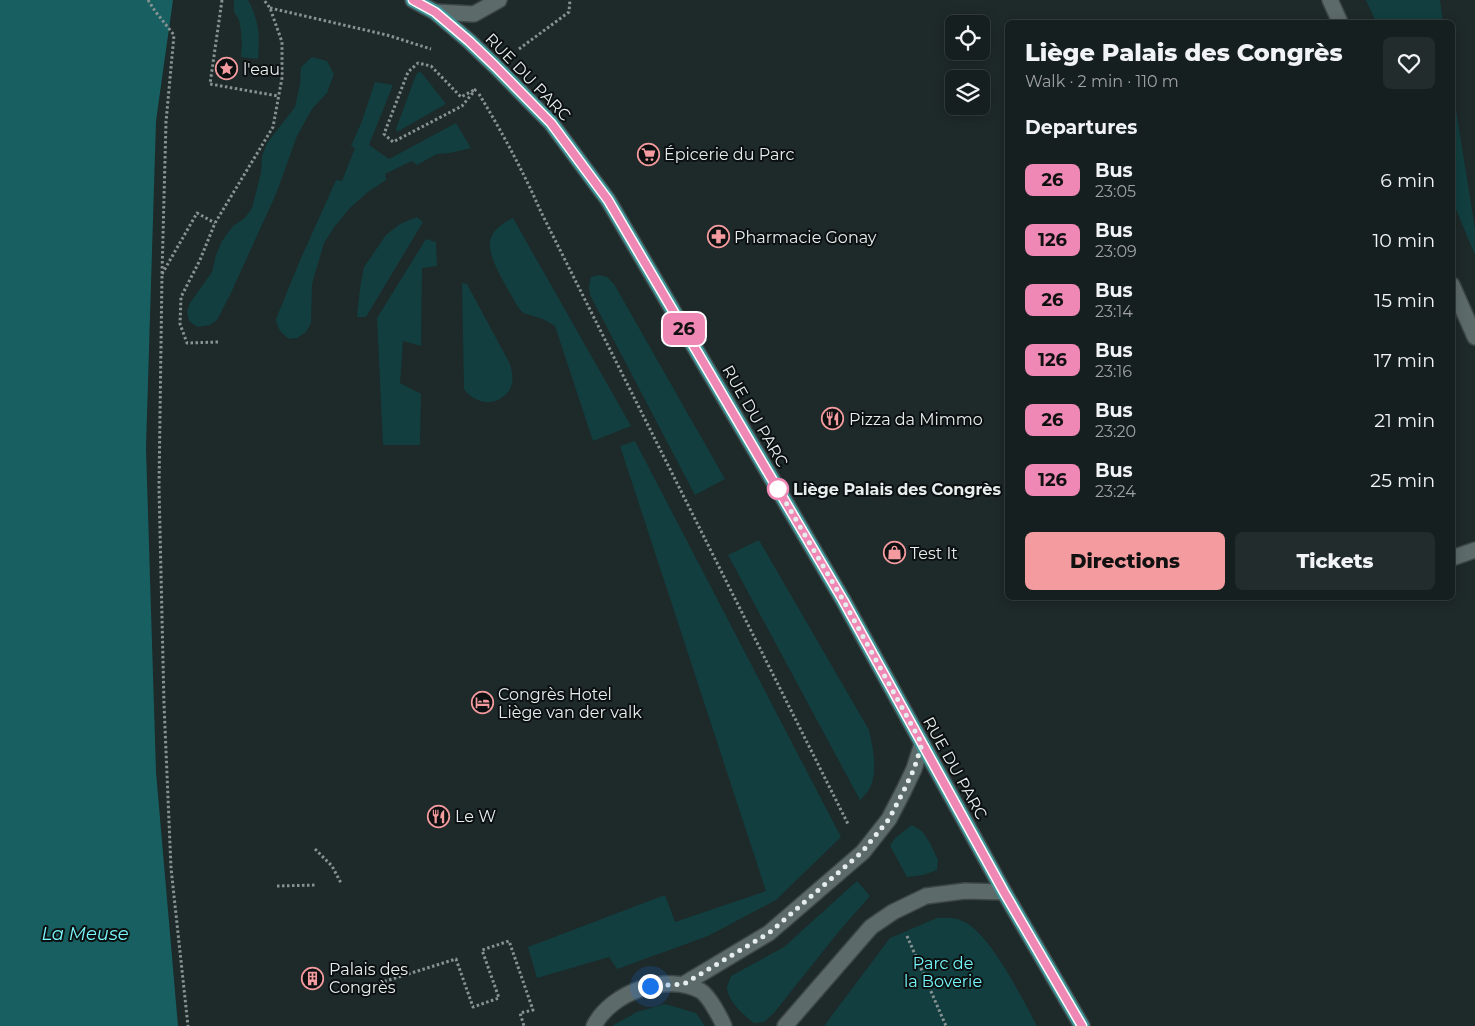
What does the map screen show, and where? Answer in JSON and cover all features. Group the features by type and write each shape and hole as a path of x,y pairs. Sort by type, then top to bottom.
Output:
{"main road":[{"name":"RUE DU PARC","path":"413,0 435,12 469,41 551,123 608,200 843,600 1004,892 1082,1026"}],"street":[{"path":"435,12 474,14 499,0"},
{"path":"1330,0 1339,20"},
{"path":"1455,292 1475,337"},
{"path":"1455,557 1475,550"},
{"path":"684,984 769,933 862,852 889,819 914,769 922,744"},
{"path":"785,1026 872,927 893,912 926,896 965,891 1004,892"},
{"path":"594,1026 609,1005 628,993 650,986 684,984 703,992 724,1026"}],"path":[{"path":"148,0 174,34 166,122 159,486 164,704 171,868 188,1026"},
{"path":"222,0 210,84 278,96"},
{"path":"218,342 187,343 180,324 181,296 200,260 215,223 272,128 282,78 282,42 270,8 264,0"},
{"path":"495,66 569,12 570,0"},
{"path":"270,8 387,35 435,50"},
{"path":"456,92 431,66 418,64 408,72 384,134 392,142 462,106 476,89"},
{"path":"469,83 476,89 501,131 533,192 541,212 862,852"},
{"path":"162,274 197,213 215,223"},
{"path":"315,849 332,866 341,883"},
{"path":"277,886 317,885"},
{"path":"893,912 902,925 945,1025"},
{"path":"370,986 456,959 474,1007 499,998 482,950 509,940 533,1010 520,1013 524,1026"}],"green space":[{"path":"234,0 248,0 252,7 258,28 258,59 241,57 241,31 239,20 234,12"},
{"path":"1366,0 1440,0 1443,20 1375,20"},
{"path":"312,57 327,61 334,74 327,93 312,109 297,136 276,194 217,320 210,325 197,327 189,321 187,312 190,303 212,272 222,241 233,226 245,218 252,208 261,173 262,156 267,143 295,107 300,84 301,67"},
{"path":"421,72 446,104 397,132 396,129 414,80 417,73"},
{"path":"375,82 393,85 369,145 389,159 456,123 471,148 437,154 417,165 412,161 385,174 386,180 369,191 350,208 324,243 312,284 311,323 306,332 297,338 289,339 280,330 276,319 336,180 342,181 355,148 351,146 362,121"},
{"path":"1455,104 1475,229 1475,255 1455,207"},
{"path":"417,217 423,222 366,317 357,317 364,267 386,235 400,224"},
{"path":"513,218 631,426 593,441 555,326 543,319 523,313 493,260 490,246 492,236 501,225"},
{"path":"426,239 436,242 437,266 422,268 421,346 403,341 400,383 421,394 420,445 383,445 377,318"},
{"path":"599,275 607,277 614,284 725,479 695,495 590,295 591,277"},
{"path":"462,283 467,284 510,364 513,378 511,388 502,398 496,401 484,402 473,398 464,389"},
{"path":"635,441 841,837 776,900 708,936 617,969 609,957 537,978 528,947 665,895 675,922 766,891 620,446"},
{"path":"759,540 869,730 874,761 873,777 868,791 860,800 728,555"},
{"path":"912,825 922,831 938,860 937,870 923,875 907,877 890,846 895,838"},
{"path":"857,881 870,896 840,930 773,1014 764,1022 754,1023 737,1008 730,998 727,988 731,976 784,947"},
{"name":"Parc de la Boverie","path":"937,918 960,920 971,926 982,937 1004,966 1037,1026 824,1026 890,938"},
{"path":"665,1004 696,1013 705,1026 612,1026 637,1012"}],"water":[{"name":"La Meuse","path":"0,0 173,0 156,121 146,448 156,772 178,1026 0,1026"}],"bus line":[{"name":"26","path":"413,0 435,12 469,41 551,123 608,200 843,600 1004,892 1082,1026"}],"place":[{"name":"l'eau","path":"227,69"},
{"name":"Épicerie du Parc","path":"648,154"},
{"name":"Pharmacie Gonay","path":"718,237"},
{"name":"Pizza da Mimmo","path":"833,419"},
{"name":"Liège Palais des Congrès","path":"778,489"},
{"name":"Test It","path":"894,553"},
{"name":"Congrès Hotel Liège van der valk","path":"482,703"},
{"name":"Le W","path":"439,816"},
{"name":"Palais des Congrès","path":"313,978"}],"route":[{"path":"650,986 684,984 769,933 862,852 889,819 914,769 922,744 843,600 778,489"}]}
